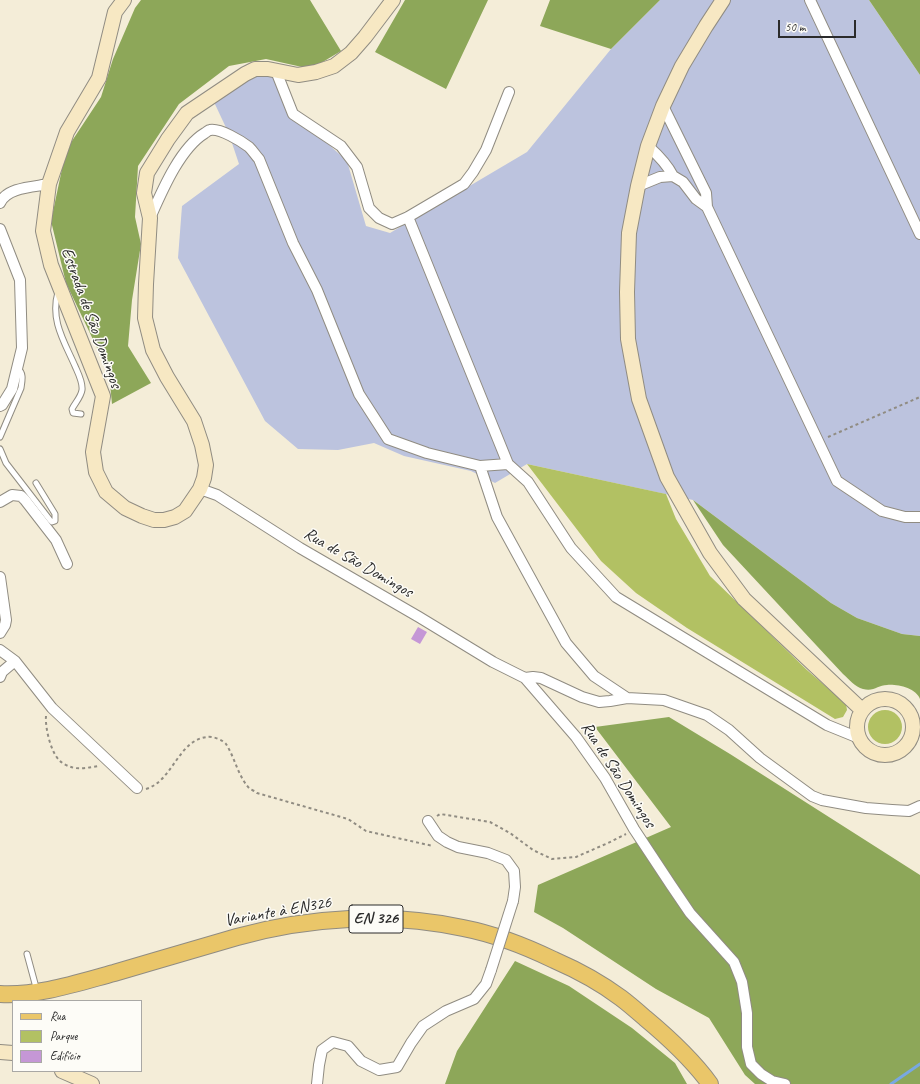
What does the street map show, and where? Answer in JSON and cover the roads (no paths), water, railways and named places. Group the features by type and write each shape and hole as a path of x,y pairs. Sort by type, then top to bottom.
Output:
{"main road":[{"name":"Variante à EN326","path":"0,994 37,992 68,986 239,936 324,920 376,918 403,919 436,923 463,928 530,948 577,970 620,998 669,1038 710,1084"}],"street":[{"name":"Estrada de São Domingos","path":"124,0 115,12 99,78 67,132 49,184 42,231 51,265 103,396 93,452 96,472 106,492 124,508 154,520 164,520 175,517 185,511 200,489 204,478 206,465 202,445 194,421 167,377 153,350 145,318 150,218 144,194 147,173 168,139 187,113 245,74 256,69 268,69 298,75 316,72 334,66 350,53 365,37 393,0"},
{"path":"723,0 682,66 663,106 648,146 638,186 629,234 627,292 628,339 639,399 667,478 710,553 744,599 862,710"},
{"path":"810,0 920,234"},
{"path":"276,71 293,114 341,146 357,167 369,208 379,218 392,224 408,217 464,184 486,150 509,92"},
{"path":"663,106 706,193 707,207 837,481 882,511 905,518 920,517"},
{"path":"150,218 179,160 197,138 210,130 221,131 229,134 249,148 259,159 292,243 316,290 359,394 388,439 428,453 480,466 508,464"},
{"path":"648,146 661,159 673,176 683,182 696,199 707,207"},
{"path":"638,186 660,176 673,176"},
{"path":"0,203 5,196 15,190 49,184"},
{"path":"408,217 508,464 528,482 571,548 616,597 827,725 859,738"},
{"path":"0,229 20,280 22,348 12,389 0,406"},
{"path":"480,466 497,517 566,643 594,676 627,698"},
{"name":"Rua de São Domingos","path":"200,489 217,495 300,548 493,662 525,678 576,737 605,778 634,829 690,912 734,962 742,982 747,1013 747,1047 751,1064 761,1074 772,1081 785,1084"},
{"path":"0,502 12,495 21,496 56,540 67,564"},
{"path":"0,577 6,620 0,633"},
{"path":"0,650 15,660 52,708 137,788"},
{"path":"0,677 2,672 15,660"},
{"path":"525,678 541,678 582,697 599,702 627,698 664,700 707,716 729,730 760,758 812,796 822,800 866,808 892,810 909,811 920,806"},
{"path":"888,698 898,701 906,707 911,715 916,734 901,750 892,754 882,755 873,752 865,746 859,738 857,726 862,710 870,703 879,699 888,698"},
{"path":"318,1084 319,1065 322,1050 333,1042 348,1046 361,1062 379,1070 397,1067 411,1043 424,1026 446,1011 474,999 486,984 492,970 513,901 515,886 514,871 506,860 488,853 458,847 447,842 438,836 428,821"},
{"path":"0,1052 12,1053"},
{"path":"64,1072 92,1084"}],"lane":[{"path":"60,287 56,298 55,314 57,325 82,384 80,397 72,409 73,413 81,414"},
{"path":"0,437 22,388 20,371 17,369"},
{"path":"0,449 6,462 50,520 52,522 55,521 55,514 36,483"},
{"path":"27,954 37,992"}],"waterway":[{"path":"891,1084 920,1064"}]}
